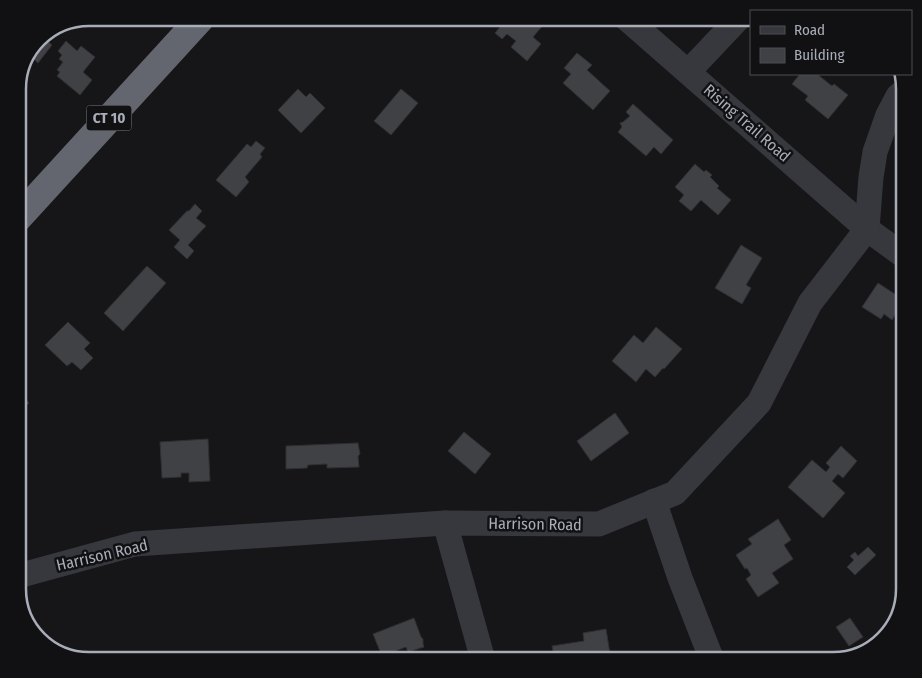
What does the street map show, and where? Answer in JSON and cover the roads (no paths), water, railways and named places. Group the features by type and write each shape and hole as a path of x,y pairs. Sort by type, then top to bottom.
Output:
{"highway":[{"name":"CT 10","path":"26,209 194,26"}],"street":[{"name":"Rising Trail Road","path":"635,26 867,229"},
{"path":"688,72 731,26"},
{"path":"896,100 888,115 875,152 867,229 896,250"},
{"name":"Harrison Road","path":"26,574 134,544 445,523 599,524 675,493 759,403 810,303 867,229"},
{"path":"654,501 680,578 709,652"},
{"path":"445,523 481,652"}]}
